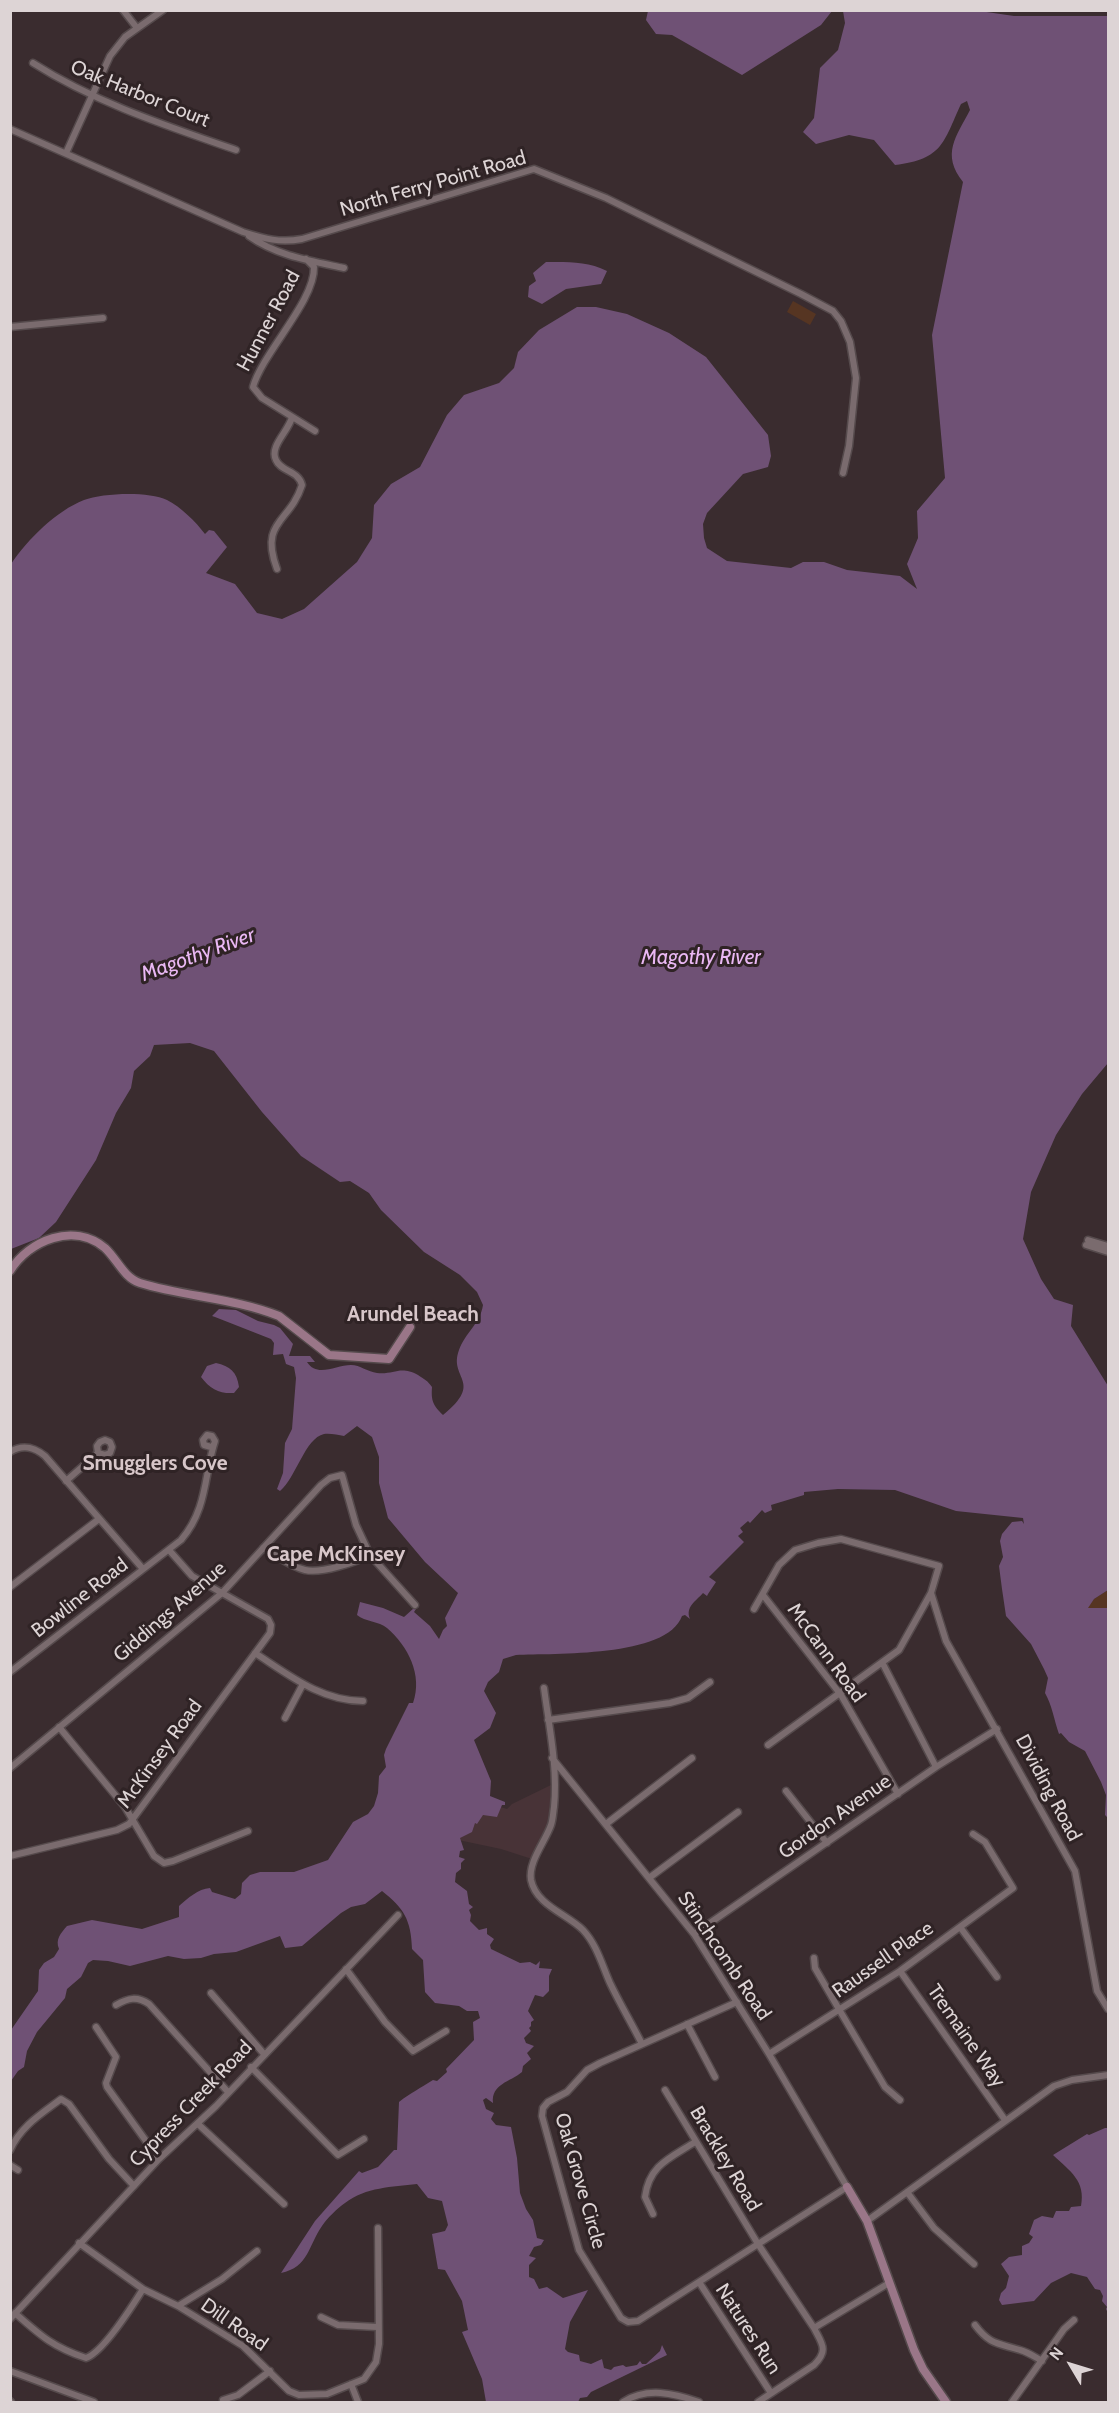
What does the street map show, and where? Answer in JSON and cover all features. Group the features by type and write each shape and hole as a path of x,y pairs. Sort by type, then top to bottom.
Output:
{"street":[{"path":"123,10 137,28"},
{"path":"66,153 113,50 137,28 163,10"},
{"name":"Oak Harbor Court","path":"33,63 60,80 151,121 236,150"},
{"name":"North Ferry Point Road","path":"10,129 243,232 273,242 302,239 534,169 606,198 801,294 833,312 841,321 850,342 855,370 849,446 843,473"},
{"path":"243,232 281,254 344,268"},
{"name":"Hunner Road","path":"306,260 314,267 312,284 264,364 253,387 262,398 315,431"},
{"path":"10,327 104,318"},
{"path":"277,569 271,553 271,539 302,485 295,474 280,466 274,454 292,417"},
{"path":"10,1272 26,1252 39,1243 58,1237 79,1236 105,1249 135,1281 230,1300 270,1312 279,1316 329,1355 389,1359 410,1328"},
{"path":"1108,1246 1087,1242 1108,1252"},
{"path":"10,1452 22,1447 40,1452 143,1569"},
{"name":"Bowline Road","path":"10,1672 169,1550 188,1532 199,1513 212,1458 211,1447"},
{"path":"66,1480 98,1453"},
{"name":"Giddings Avenue","path":"10,1768 222,1593 330,1478 342,1475 356,1525 370,1555"},
{"path":"10,1587 99,1519"},
{"path":"754,1609 780,1564 795,1550 818,1542 841,1539 939,1566 931,1593 899,1650 841,1695 768,1745"},
{"path":"262,1548 298,1568 309,1571 355,1562 370,1555 415,1605"},
{"path":"169,1550 188,1572 222,1593"},
{"name":"McKinsey Road","path":"10,1856 117,1830 134,1819 176,1758 270,1633 268,1619 222,1593"},
{"name":"Dividing Road","path":"931,1593 946,1641 1075,1871 1097,1991 1108,2009"},
{"name":"McCann Road","path":"763,1595 841,1695 898,1794"},
{"path":"255,1653 303,1684 340,1700 363,1701"},
{"path":"883,1664 936,1767"},
{"path":"548,1720 670,1703 688,1698 710,1682"},
{"path":"285,1718 303,1684"},
{"path":"544,1688 552,1758 554,1804 551,1824 533,1864 531,1877 533,1887 540,1898 569,1917 585,1932 598,1953 610,1983 642,2044"},
{"path":"59,1728 134,1819 154,1856 164,1863 248,1831"},
{"name":"Gordon Avenue","path":"694,1934 936,1767 997,1729"},
{"name":"Stinchcomb Road","path":"552,1758 694,1934 769,2054 847,2187"},
{"path":"606,1824 692,1758"},
{"path":"786,1791 827,1843"},
{"path":"649,1878 738,1812"},
{"name":"Raussell Place","path":"769,2054 900,1971 1013,1888 985,1842 973,1834"},
{"name":"Cypress Creek Road","path":"13,2316 159,2159 198,2124 398,1915"},
{"path":"960,1927 997,1977"},
{"path":"814,1958 815,1968 885,2087 900,2100"},
{"path":"346,1969 385,2022 413,2051 446,2031"},
{"name":"Tremaine Way","path":"900,1971 1005,2120"},
{"path":"211,1993 264,2054"},
{"path":"116,2005 128,1999 139,1998 149,2004 228,2091"},
{"name":"Oak Grove Circle","path":"737,2002 587,2070 567,2092 548,2102 543,2108 542,2116 579,2250 621,2318 628,2322 638,2321 847,2187"},
{"path":"687,2024 715,2077"},
{"path":"96,2026 116,2057 106,2083 107,2087 159,2159"},
{"path":"251,2067 338,2155 364,2139"},
{"path":"867,2221 1054,2086 1072,2080 1108,2076"},
{"name":"Brackley Road","path":"665,2090 823,2346 822,2357 814,2365 771,2393"},
{"path":"10,2150 21,2132 61,2099 69,2104 109,2159 134,2186"},
{"path":"198,2124 284,2204"},
{"path":"653,2214 645,2197 651,2175 659,2165 695,2142"},
{"path":"10,2165 18,2170"},
{"path":"847,2187 867,2221 914,2350 923,2369 946,2403"},
{"path":"907,2192 934,2228 974,2264"},
{"name":"Dill Road","path":"79,2243 143,2289 178,2306 243,2346 289,2391 302,2397 327,2394 363,2379 373,2368 378,2352 378,2228"},
{"path":"178,2306 222,2279 257,2251"},
{"name":"Natures Run","path":"699,2282 771,2393"},
{"path":"814,2328 889,2283"},
{"path":"13,2316 62,2350 86,2358 96,2352 143,2289"},
{"path":"321,2317 338,2325 377,2327"},
{"path":"1012,2403 1064,2329 1074,2320"},
{"path":"975,2325 994,2343 1021,2350 1042,2361"},
{"path":"10,2371 94,2403"},
{"path":"223,2400 238,2395 270,2371"},
{"path":"351,2384 358,2403"},
{"path":"623,2403 647,2393 664,2393 699,2403"},
{"path":"758,2403 771,2393"}],"shaded area":[{"path":"793,301 816,314 810,325 787,312"},
{"path":"1108,1590 1108,1608 1087,1608 1094,1599"},
{"path":"551,1785 549,1823 532,1859 501,1849 444,1837 437,1787 507,1809 512,1804"}],"water":[{"path":"648,10 832,11 821,25 742,75 672,35 656,34 646,20"},
{"name":"Magothy River","path":"973,10 1014,16 1108,16 1108,1063 1082,1094 1056,1135 1031,1192 1023,1239 1041,1279 1054,1299 1073,1305 1071,1326 1108,1386 1108,1590 1094,1599 1088,1608 1108,1608 1108,1818 1105,1815 1106,1795 1085,1751 1069,1742 1061,1733 1059,1734 1045,1693 1048,1678 1044,1669 1031,1644 1006,1616 999,1566 1003,1557 1000,1541 1002,1534 1012,1522 1022,1521 1024,1524 1023,1518 956,1511 895,1490 838,1489 804,1492 804,1495 771,1505 772,1510 765,1513 762,1510 750,1523 748,1521 740,1528 743,1532 738,1536 744,1542 709,1577 716,1582 707,1596 703,1593 692,1604 689,1611 690,1619 685,1615 682,1616 672,1630 655,1640 607,1650 516,1655 503,1659 499,1672 488,1682 484,1691 496,1713 490,1728 474,1740 491,1781 490,1796 505,1802 505,1805 502,1805 497,1817 483,1815 477,1824 475,1823 472,1832 460,1838 464,1850 460,1851 459,1857 465,1859 461,1863 461,1869 456,1873 455,1882 467,1891 469,1904 473,1907 469,1910 470,1921 479,1930 487,1928 487,1934 494,1939 490,1945 491,1949 520,1963 530,1962 536,1965 540,1961 539,1968 552,1969 549,1976 549,1991 543,1997 535,1995 528,2011 534,2020 529,2028 531,2031 524,2038 526,2043 534,2046 527,2053 531,2059 523,2066 522,2072 498,2087 493,2103 486,2098 483,2100 486,2109 494,2113 491,2119 496,2125 511,2127 520,2193 533,2220 537,2238 544,2240 541,2245 534,2247 529,2256 536,2258 529,2265 529,2277 534,2279 539,2289 547,2287 563,2298 588,2290 570,2322 565,2349 579,2355 580,2361 591,2364 602,2359 604,2368 611,2370 623,2365 626,2367 637,2365 640,2361 646,2364 660,2351 662,2345 667,2355 591,2392 587,2397 580,2398 578,2402 486,2402 482,2379 462,2332 468,2330 462,2301 445,2270 438,2269 432,2234 445,2231 448,2225 442,2201 428,2198 417,2184 370,2191 345,2203 324,2223 303,2261 281,2273 315,2221 359,2171 362,2173 378,2167 394,2150 397,2150 399,2102 433,2080 437,2081 447,2072 446,2069 474,2040 473,2022 480,2018 478,2011 467,2011 459,2006 435,2003 425,1992 423,1960 412,1949 408,1922 396,1903 382,1891 365,1904 351,1907 341,1913 302,1946 285,1948 280,1936 236,1952 201,1958 184,1959 168,1956 130,1966 93,1960 88,1963 81,1977 67,1989 65,1998 37,2032 27,2051 24,2067 11,2081 11,2030 38,1991 39,1970 44,1963 54,1957 59,1949 59,1936 67,1926 92,1920 142,1929 179,1917 179,1906 201,1890 210,1888 212,1892 235,1899 241,1894 242,1883 250,1875 260,1872 294,1872 328,1860 353,1822 368,1814 374,1806 378,1793 379,1776 386,1767 384,1755 386,1749 409,1703 413,1703 416,1692 415,1672 407,1652 387,1628 357,1615 360,1602 404,1617 414,1608 416,1609 414,1612 430,1626 439,1639 447,1626 445,1618 458,1593 425,1562 388,1518 379,1483 379,1457 372,1437 357,1426 344,1436 324,1434 317,1437 306,1450 286,1485 280,1491 277,1489 283,1473 285,1443 292,1429 296,1378 294,1367 286,1364 283,1354 273,1355 274,1343 271,1339 212,1316 219,1309 236,1310 258,1321 280,1328 293,1344 289,1356 310,1356 315,1362 307,1362 316,1369 327,1370 351,1365 377,1373 402,1370 412,1372 432,1387 433,1402 443,1415 462,1395 464,1387 457,1360 459,1350 479,1318 483,1305 477,1292 460,1275 424,1252 381,1210 369,1193 350,1181 340,1182 301,1156 262,1112 214,1051 190,1043 154,1045 150,1056 134,1071 131,1088 116,1113 96,1160 56,1222 39,1238 11,1249 11,564 53,518 84,500 126,494 159,497 183,511 205,534 209,530 214,531 227,547 206,573 235,584 257,613 282,619 304,609 357,562 372,538 374,505 391,484 420,467 447,415 464,395 499,383 514,368 518,352 539,330 577,307 596,307 627,314 669,333 706,357 768,435 771,456 768,467 743,474 707,513 703,524 707,548 727,561 791,568 803,562 824,562 847,570 900,576 917,589 907,564 918,538 917,511 945,478 932,335 963,182 953,163 953,146 970,110 967,101 961,104 945,139 932,153 911,162 895,165 874,140 849,135 816,144 803,132 814,118 820,68 838,50 845,23 843,11"},
{"path":"546,262 585,264 607,271 601,284 566,289 542,304 528,297 529,286 536,281 533,273"},
{"path":"216,1363 229,1368 235,1374 239,1387 234,1393 216,1390 201,1377 207,1366"},
{"path":"1108,2128 1108,2313 1100,2290 1095,2289 1087,2277 1071,2273 1051,2283 1034,2301 1002,2305 999,2300 1006,2288 1009,2276 1001,2264 1009,2257 1022,2255 1022,2246 1029,2243 1033,2237 1029,2234 1034,2220 1042,2216 1053,2218 1056,2211 1069,2211 1071,2207 1081,2206 1079,2183 1053,2155 1087,2134"}],"district":[{"name":"Arundel Beach","path":"413,1315"},
{"name":"Smugglers Cove","path":"155,1464"},
{"name":"Cape McKinsey","path":"336,1555"}]}
